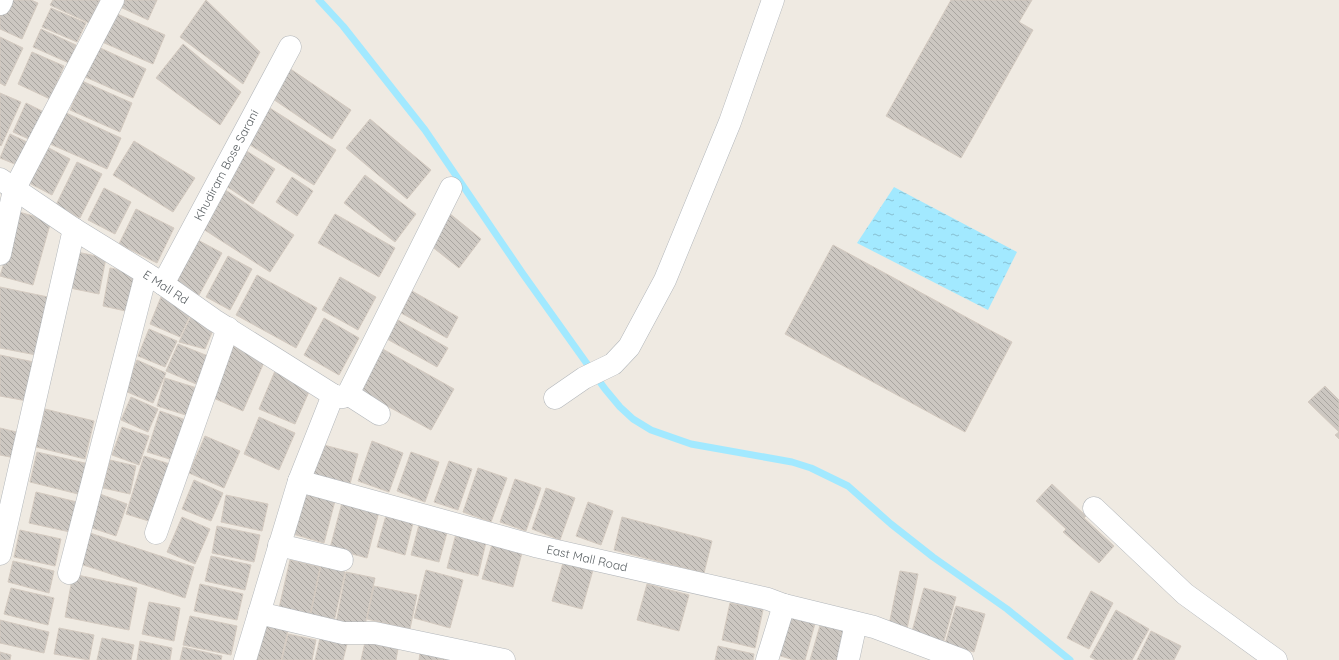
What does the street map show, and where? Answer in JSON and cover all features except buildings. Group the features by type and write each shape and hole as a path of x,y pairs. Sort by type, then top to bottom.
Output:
{"street":[{"path":"0,4 2,0"},
{"path":"0,254 7,185 112,0"},
{"path":"556,398 584,378 613,364 629,347 665,280 730,122 773,0"},
{"name":"Khudiram Bose Sarani","path":"68,573 154,279 290,47"},
{"name":"E Mall Rd","path":"7,185 154,279 214,320 341,394 379,414"},
{"path":"245,660 299,481 341,394 451,188"},
{"path":"0,554 74,229"},
{"path":"156,533 228,328"},
{"name":"East Mall Road","path":"299,481 534,546 768,599 784,605 874,627 949,658"},
{"path":"1094,508 1185,594 1276,660"},
{"path":"279,545 342,560"},
{"path":"767,660 784,605"},
{"path":"259,613 343,633 375,633 504,660"},
{"path":"848,660 856,623"}],"water":[{"path":"894,187 1017,252 988,310 857,243"}],"waterway":[{"path":"319,0 343,26 425,130 523,274 605,389 620,407 633,419 651,430 691,444 792,462 811,468 848,486 891,524 933,557 1007,609 1070,660"}]}
